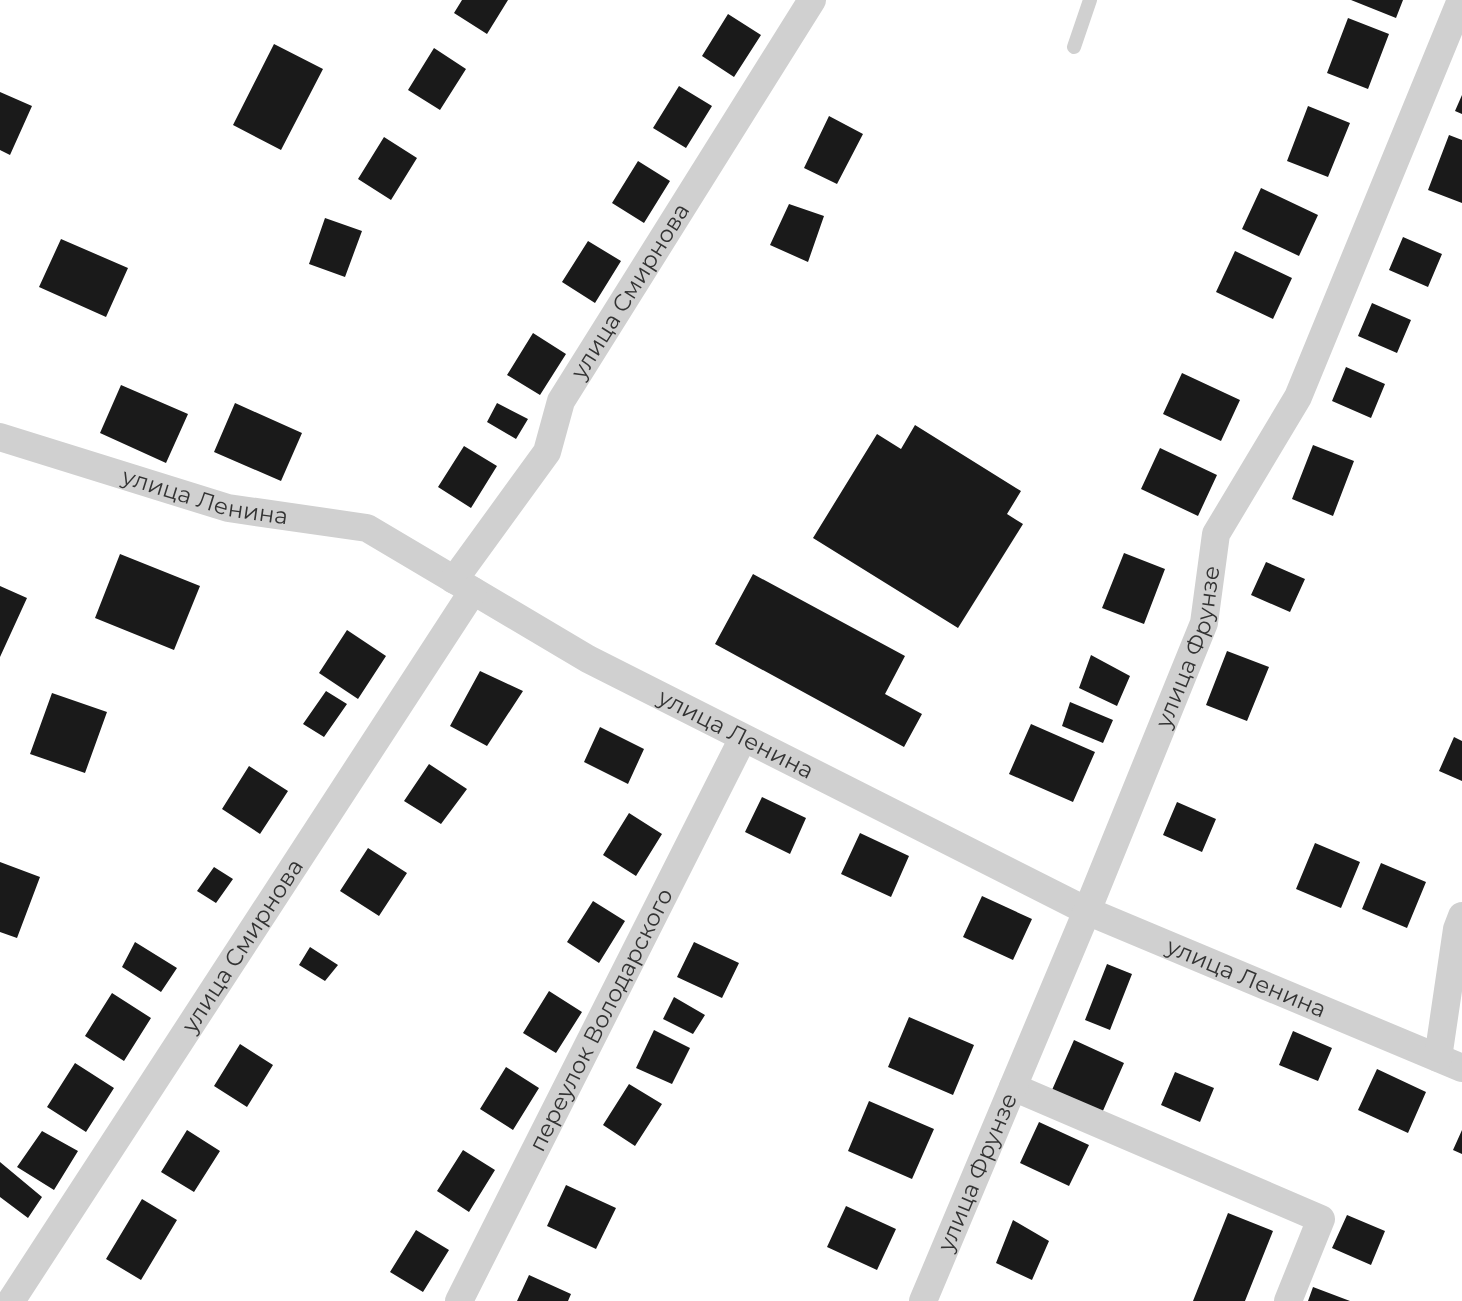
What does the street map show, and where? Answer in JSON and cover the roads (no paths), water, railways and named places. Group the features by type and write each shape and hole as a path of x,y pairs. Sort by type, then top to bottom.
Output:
{"street":[{"name":"улица Смирнова","path":"11,1301 547,452 561,401 812,0"},
{"name":"улица Фрунзе","path":"923,1301 1087,911 1204,622 1216,534 1298,397 1461,0"},
{"name":"улица Ленина","path":"0,437 228,508 367,528 587,659 1087,911 1450,1063"},
{"name":"переулок Володарского","path":"459,1301 743,738"},
{"path":"1450,1063 1457,929 1462,916"},
{"path":"1013,1087 1321,1219 1288,1301"}],"lane":[{"path":"1074,47 1090,0"}]}
